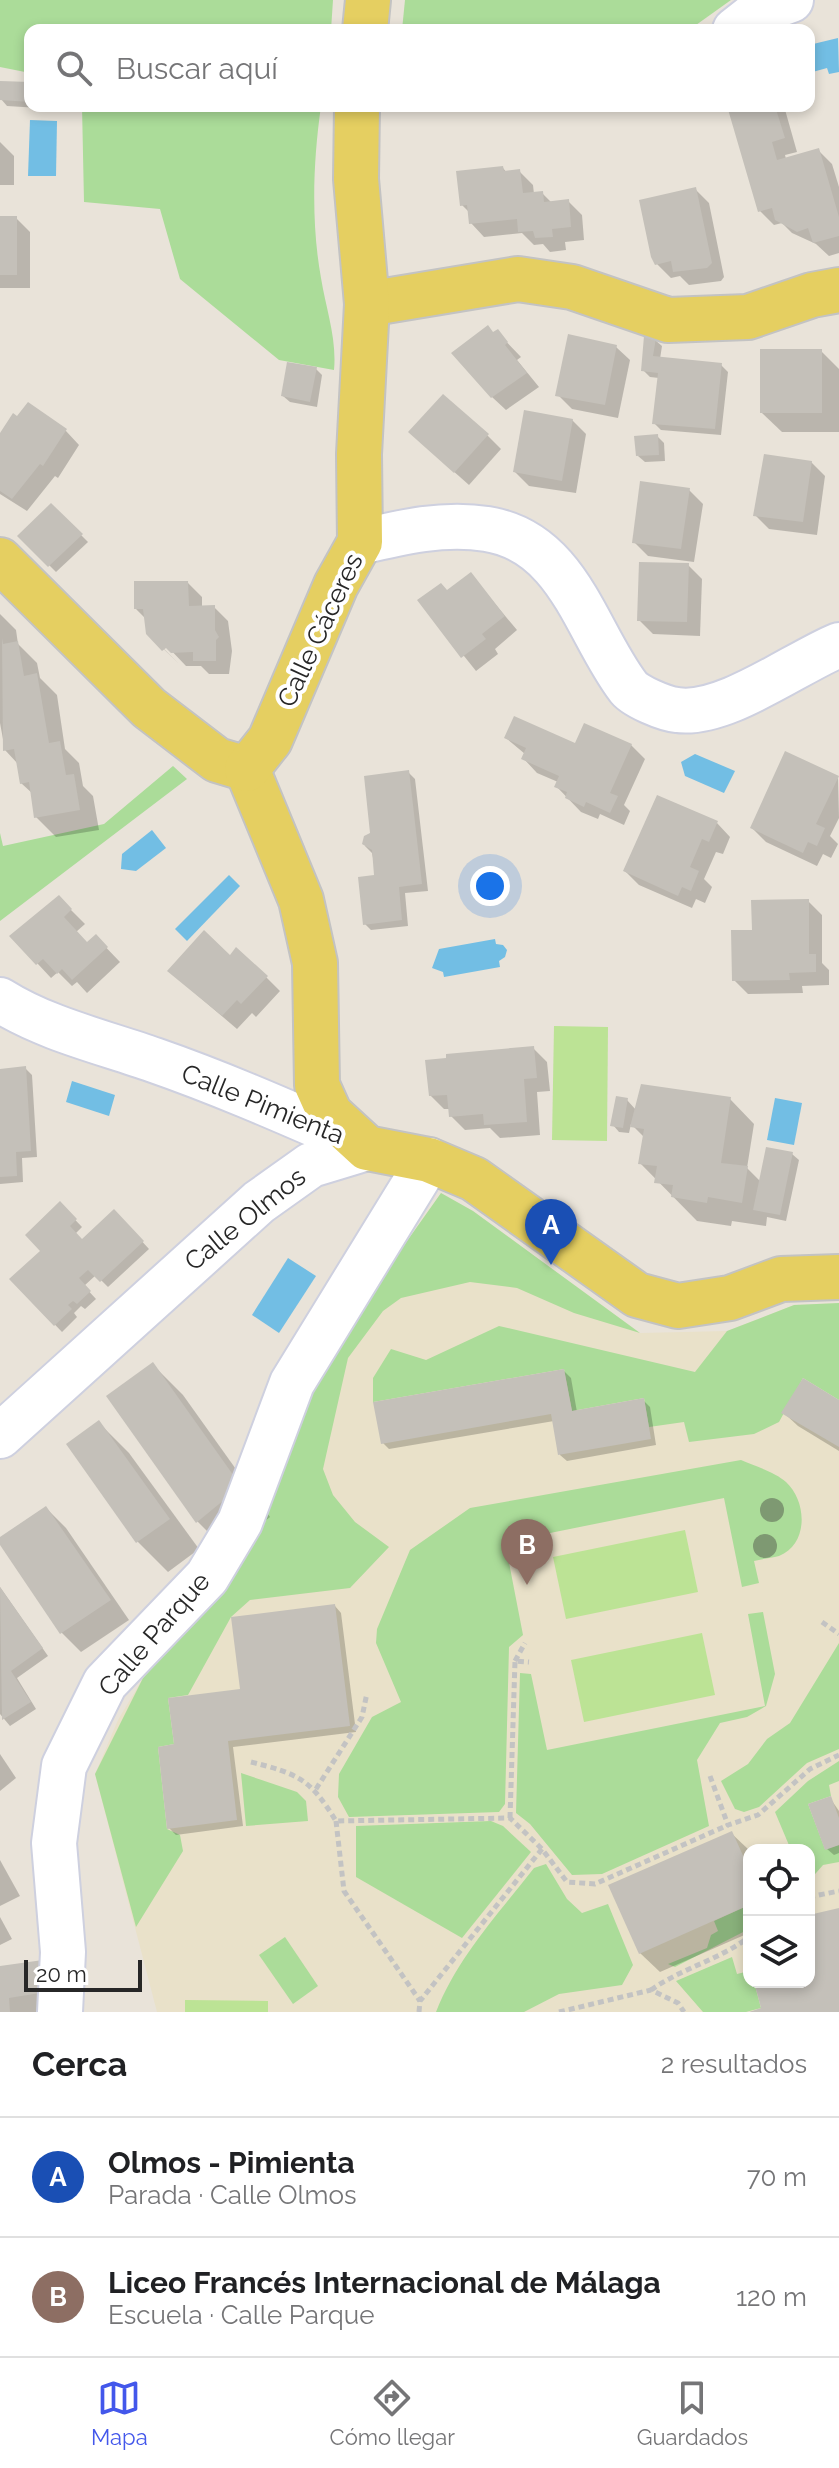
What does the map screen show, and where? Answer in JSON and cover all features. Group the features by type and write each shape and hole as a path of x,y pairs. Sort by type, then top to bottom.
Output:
{"main road":[{"path":"366,24 368,0"},
{"path":"357,112 356,179 367,304 359,454 360,542"},
{"path":"367,304 518,279 572,287 668,320 748,317 812,295 839,290"},
{"name":"Calle Cáceres","path":"247,769 270,740 336,585 360,542"},
{"path":"0,560 149,708 217,760 247,769"},
{"name":"Calle Pimienta","path":"247,769 301,900 315,963 317,1085 330,1114 367,1148"},
{"name":"Calle Olmos","path":"367,1148 429,1160 474,1179 637,1295 678,1306 730,1298 781,1279 839,1277"}],"street":[{"path":"743,24 758,12 791,0"},
{"name":"Calle Cáceres","path":"360,542 435,526 489,529 534,548 574,590 629,690 677,710 719,705 839,645"},
{"name":"Calle Pimienta","path":"0,1000 24,1015 260,1101 367,1148"},
{"name":"Calle Olmos","path":"0,1436 259,1202 311,1165 367,1148"},
{"name":"Calle Parque","path":"60,2012 63,1952 54,1843 64,1766 105,1683 207,1577 240,1522 292,1383 429,1160"},
{"path":"781,1279 839,1255"}],"path":[{"path":"822,1622 839,1634"},
{"path":"510,1818 515,1661 525,1643"},
{"path":"515,1661 529,1662"},
{"path":"316,1789 362,1717 367,1693"},
{"path":"336,1821 510,1818 542,1849 567,1882 595,1884 728,1825 758,1815 810,1769 839,1755"},
{"path":"251,1762 289,1772 316,1789 336,1821 344,1891 420,2001"},
{"path":"710,1776 728,1825"},
{"path":"419,2012 420,2001 542,1849"},
{"path":"815,1896 839,1891"},
{"path":"559,2012 651,1990 673,1974 743,1942"},
{"path":"651,1990 678,2003 684,2012"}],"shaded area":[{"path":"441,1193 473,1211 640,1333 727,1331 794,1305 839,1303 839,2012 157,2012 95,1774 118,1720 143,1678 177,1640 312,1390"}],"green space":[{"path":"0,0 333,0 331,24 24,24 24,72 0,67"},
{"path":"405,0 731,0 697,24 403,24"},
{"path":"82,112 320,112 314,214 323,290 333,335 334,370 279,360 180,279 160,209 84,202"},
{"path":"173,766 187,779 0,921 0,833 3,846 104,824"},
{"path":"554,1026 608,1027 607,1141 552,1140"},
{"path":"441,1193 473,1211 640,1333 574,1313 517,1288 470,1282 401,1298 383,1311 348,1358 323,1469 333,1495 355,1522 389,1547 350,1588 250,1600 231,1617 188,1695 168,1698 174,1744 158,1747 167,1829 180,1835 183,1851 136,1927 95,1774 143,1678 177,1640 312,1390 395,1258"},
{"path":"839,1303 839,1400 803,1378 779,1422 754,1434 689,1442 684,1422 649,1427 644,1398 572,1411 564,1369 373,1402 373,1378 391,1349 426,1360 499,1326 695,1372 727,1331 794,1305"},
{"path":"741,1460 786,1482 793,1490 801,1511 800,1532 789,1550 779,1556 754,1561 759,1583 742,1587 724,1498 505,1542 523,1635 509,1647 505,1804 499,1812 349,1817 338,1797 339,1774 372,1717 401,1702 376,1643 377,1629 410,1550 470,1508"},
{"path":"685,1530 698,1592 566,1619 553,1557"},
{"path":"763,1612 775,1674 766,1706 747,1717 720,1723 697,1760 709,1826 602,1874 572,1875 530,1824 516,1813 520,1673 531,1674 547,1750 765,1706 748,1614"},
{"path":"702,1633 715,1695 584,1722 571,1660"},
{"path":"839,1643 839,1749 807,1763 759,1807 744,1812 735,1809 721,1781 748,1764 767,1739 790,1723"},
{"path":"839,1761 839,1781 829,1785 831,1796 808,1804 825,1849 839,1845 839,1862 823,1865 815,1874 815,1844 788,1844 775,1812 808,1781"},
{"path":"241,1773 297,1792 306,1801 308,1821 246,1826"},
{"path":"491,1821 503,1826 531,1852 462,1938 356,1877 356,1826"},
{"path":"546,1864 567,1899 582,1913 608,1904 633,1965 622,1985 559,1994 524,2012 436,2012 455,1973 480,1937 534,1868"},
{"path":"743,1908 743,1932 675,1967 668,1964 707,1948 711,1935 718,1931 714,1921"},
{"path":"285,1937 318,1986 293,2004 259,1955"},
{"path":"732,1957 737,1974 743,1972 743,1988 756,1988 761,2008 746,2012 703,2012 676,1981"},
{"path":"185,2000 268,2001 268,2012 185,2012"}],"water":[{"path":"838,38 839,72 829,74 827,68 815,71 815,44"},
{"path":"30,120 57,121 56,176 28,176"},
{"path":"695,754 735,771 724,793 685,776 681,762"},
{"path":"152,830 166,848 136,871 121,869 122,854"},
{"path":"229,875 240,886 187,941 175,929"},
{"path":"495,939 496,944 503,945 507,950 505,957 499,961 500,967 444,977 443,972 432,968 439,949"},
{"path":"72,1081 115,1095 109,1116 66,1102"},
{"path":"775,1098 802,1103 794,1145 767,1140"},
{"path":"288,1258 316,1276 279,1333 252,1315"}],"building":[{"path":"0,81 24,82 24,102 0,100"},
{"path":"729,112 777,112 785,138 772,142 777,160 819,148 839,217 839,236 813,243 808,228 797,232 775,220 772,208 758,212"},
{"path":"503,166 504,171 520,169 523,193 543,191 544,202 569,199 571,227 552,229 553,237 535,238 533,231 518,232 517,219 469,224 467,205 460,206 456,171"},
{"path":"696,187 712,263 707,268 673,272 671,261 655,265 639,200"},
{"path":"0,216 17,216 17,275 0,275"},
{"path":"488,325 493,332 498,329 508,342 505,345 527,373 491,398 451,353"},
{"path":"568,334 617,345 605,405 555,396"},
{"path":"644,336 656,338 653,356 722,363 715,429 652,424 658,373 641,371"},
{"path":"760,349 822,349 822,413 760,413"},
{"path":"287,362 317,367 310,402 281,396"},
{"path":"443,394 489,434 454,473 408,432"},
{"path":"28,402 67,429 43,466 40,464 12,499 0,491 0,433 13,413 17,416"},
{"path":"524,410 573,419 562,481 513,472"},
{"path":"658,434 659,455 636,456 634,436"},
{"path":"764,454 812,461 803,522 753,516"},
{"path":"640,481 690,488 681,549 632,543"},
{"path":"51,503 83,534 48,567 17,536"},
{"path":"639,562 689,563 687,622 637,621"},
{"path":"471,572 505,616 482,634 486,639 461,658 417,600 441,583 447,590"},
{"path":"134,581 188,581 189,606 215,605 215,630 219,637 216,640 216,661 193,661 193,652 171,653 166,648 162,651 146,634 143,609 134,609"},
{"path":"2,638 3,644 18,641 24,676 37,673 49,743 60,741 66,775 74,774 80,810 34,818 29,782 20,784 14,749 3,751"},
{"path":"514,716 575,743 584,723 632,744 610,793 618,796 610,813 586,802 584,807 565,798 567,792 554,787 559,776 521,759 526,748 504,738"},
{"path":"785,751 839,776 816,824 825,828 817,846 808,842 803,853 750,828"},
{"path":"409,770 422,884 399,887 402,920 363,925 358,877 374,875 372,850 362,844 364,836 370,833 364,776"},
{"path":"657,795 718,821 709,842 702,839 690,867 699,871 691,891 682,887 678,896 623,871"},
{"path":"59,895 72,909 64,917 87,942 96,934 108,947 72,980 62,969 57,974 43,959 36,965 9,936"},
{"path":"809,899 809,954 816,954 816,972 789,973 790,980 732,981 731,930 752,930 751,900"},
{"path":"204,930 230,955 236,947 268,976 241,1004 237,1000 222,1016 167,971"},
{"path":"534,1046 537,1078 524,1079 527,1122 484,1125 483,1114 449,1117 447,1095 429,1096 425,1060 446,1058 446,1054"},
{"path":"26,1066 31,1151 16,1152 17,1176 0,1177 0,1069"},
{"path":"641,1084 731,1097 721,1163 748,1166 742,1203 708,1197 707,1203 671,1197 673,1185 654,1183 657,1166 638,1164 644,1129 630,1127"},
{"path":"616,1096 628,1098 623,1128 610,1126"},
{"path":"766,1147 793,1152 780,1215 753,1210"},
{"path":"60,1201 77,1219 70,1226 82,1239 114,1209 144,1241 100,1282 88,1270 79,1278 91,1291 77,1304 73,1301 68,1305 72,1309 54,1326 9,1279 40,1251 25,1235"},
{"path":"153,1362 241,1486 196,1523 106,1396"},
{"path":"564,1369 572,1411 644,1398 651,1439 558,1455 551,1414 381,1444 373,1402"},
{"path":"803,1378 839,1400 839,1447 781,1413"},
{"path":"99,1420 170,1519 136,1543 66,1444"},
{"path":"46,1506 111,1600 60,1634 0,1545 0,1537"},
{"path":"0,1587 43,1648 11,1671 31,1702 2,1720"},
{"path":"335,1604 350,1726 228,1741 237,1820 167,1829 158,1747 174,1744 168,1698 240,1689 231,1617"},
{"path":"831,1796 839,1818 839,1845 825,1850 808,1804"},
{"path":"732,1831 743,1856 743,1908 639,1954 608,1885"},
{"path":"839,1908 839,2012 749,2012 761,2008 756,1988 815,1988 815,1914"},
{"path":"43,1960 46,1992 9,1998 10,2012 0,2012 0,1966"}],"place":[{"name":"Olmos - Pimienta","path":"551,1265"},
{"name":"Liceo Francés Internacional de Málaga","path":"527,1585"}]}
